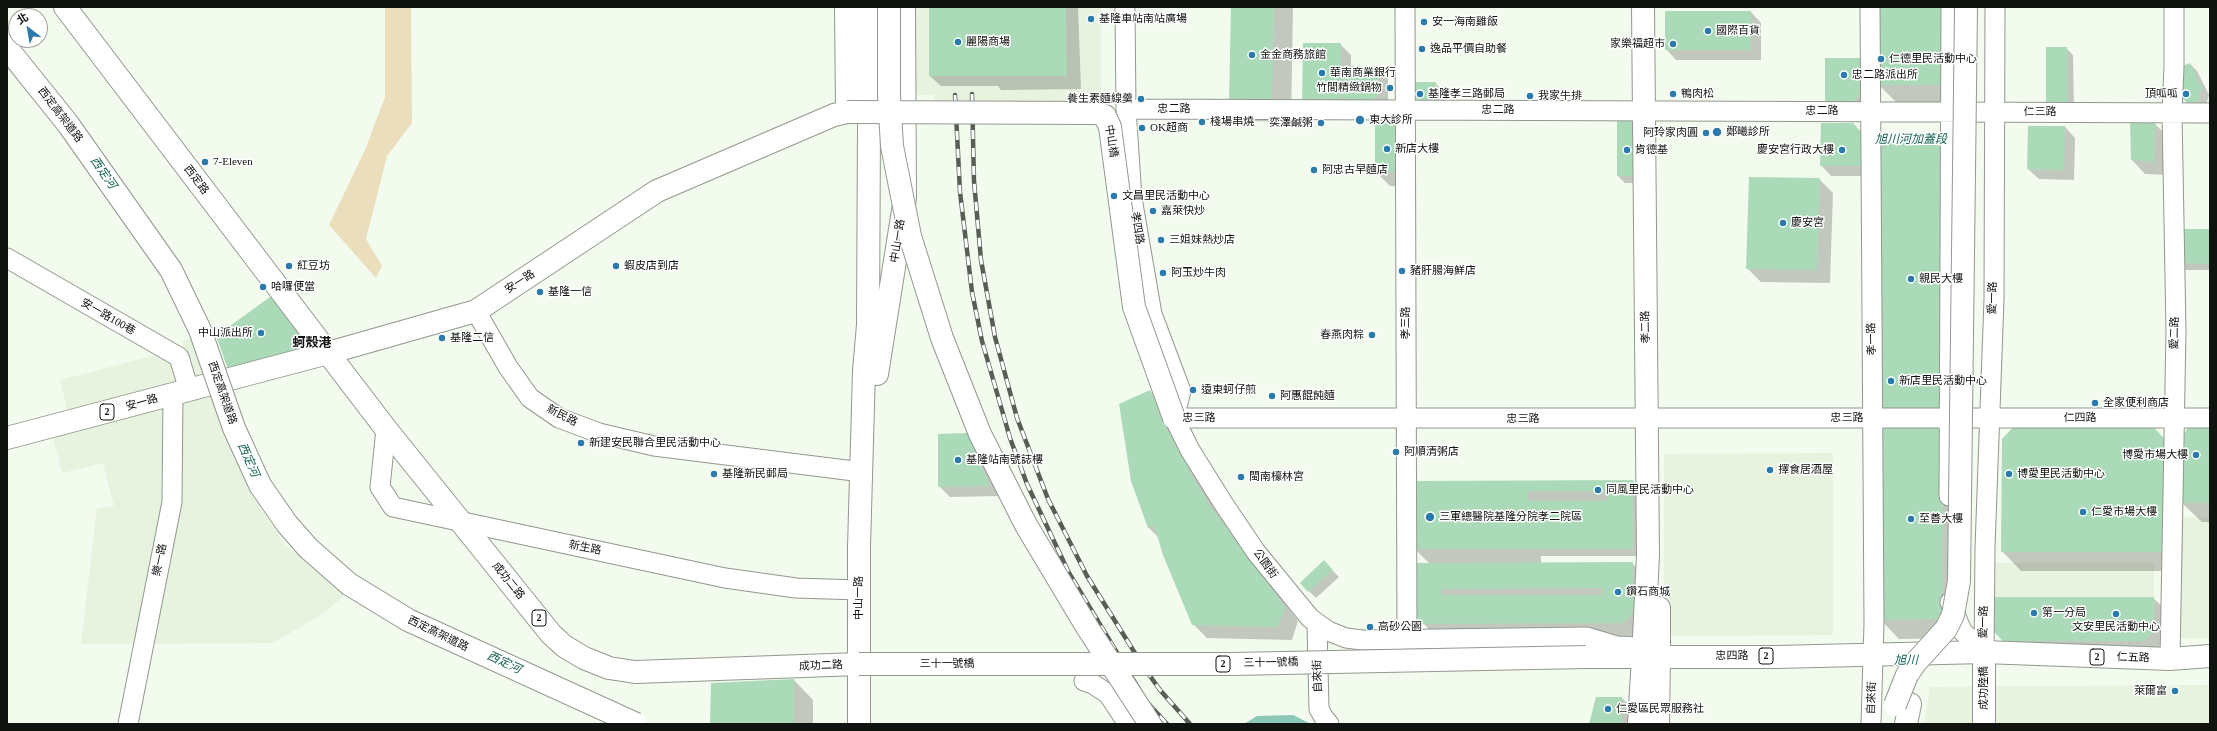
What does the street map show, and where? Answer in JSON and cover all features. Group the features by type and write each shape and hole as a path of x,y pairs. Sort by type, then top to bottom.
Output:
{"main road":[{"name":"西定路","path":"65,7 328,353"},
{"path":"846,7 847,112"},
{"name":"中山一路","path":"859,724 859,590 864,371 868,325 869,125 866,7"},
{"path":"889,7 889,95 893,153 910,236 942,338 980,434 1026,525 1086,627 1150,724"},
{"name":"中山一路","path":"862,472 905,198 904,7"},
{"name":"孝二路","path":"1643,7 1649,111 1652,419 1648,653 1649,694"},
{"name":"孝二路","path":"1649,111 1654,7"},
{"path":"1892,724 1895,705 1907,675 1946,629 1956,601 1959,581 1966,7"},
{"path":"1906,724 1910,704 1918,684 1927,668 1956,633 1963,618 1970,579 1976,7"},
{"name":"西定高架道路","path":"7,48 68,124 171,270 200,330 234,428 260,485 287,524 308,548 349,584 408,620 636,724"},
{"name":"中山橋","path":"792,134 834,115 847,112 1097,112 1105,116 1110,127 1134,307 1174,418"},
{"name":"安一路","path":"7,438 328,353 476,311 657,192 792,134"},
{"name":"成功二路","path":"328,353 386,429 551,634 564,646 584,658 609,668 635,672 859,664"},
{"name":"仁五路","path":"1984,652 2170,659 2210,656"},
{"name":"2","path":"1875,660 1944,653 1984,652"},
{"name":"成功陸橋","path":"1984,652 1984,724"},
{"name":"忠四路","path":"1586,657 1648,653 1875,660"},
{"name":"三十一號橋","path":"859,664 1232,664 1586,657"},
{"path":"1639,724 1649,694"},
{"path":"1649,694 1658,724"}],"street":[{"name":"孝四路","path":"1125,7 1126,109 1132,198 1152,314 1181,391 1174,418"},
{"name":"孝三路","path":"1405,7 1407,639"},
{"name":"孝一路","path":"1870,7 1875,660"},
{"name":"愛一路","path":"1951,7 1949,111 1949,600 1962,631 1984,652"},
{"name":"愛一路","path":"1984,652 1989,418 1994,299 1995,7"},
{"name":"愛二路","path":"2170,659 2173,417 2176,331 2172,113 2174,7"},
{"name":"忠二路","path":"1126,109 1649,111 1870,110"},
{"name":"仁三路","path":"1870,110 2210,113"},
{"name":"安一路100巷","path":"7,258 179,356 199,387"},
{"name":"新民路","path":"476,311 508,367 530,398 559,418 599,433 654,446 862,472"},
{"name":"樂一路","path":"128,724 172,502 199,387"},
{"name":"忠三路","path":"1174,418 1949,418"},
{"name":"公園街","path":"1174,418 1190,450 1241,530 1276,579 1317,624 1328,631 1346,638 1362,640 1407,639"},
{"name":"仁四路","path":"1949,418 2210,418"},
{"name":"新生路","path":"386,429 380,487 393,507 461,523 725,578 796,588 859,590"},
{"name":"自來街","path":"1317,624 1319,709 1324,718 1330,724"},
{"name":"忠四路","path":"1407,639 1587,637 1648,653"},
{"name":"自來街","path":"1871,724 1875,660"},
{"path":"1084,681 1093,684 1108,694 1128,724"}],"shaded area":[{"path":"385,7 411,7 412,123 387,156 366,239 382,266 376,278 329,225 365,150 385,97"},
{"path":"916,7 1101,7 1101,110 934,107 934,95 916,95"},
{"path":"192,338 203,362 223,431 250,492 285,545 345,591 344,596 324,613 273,643 81,644 97,508 114,506 103,463 62,473 51,430 71,425 60,380 183,348 183,340"},
{"path":"1833,453 1833,635 1664,636 1664,454"},
{"path":"2176,517 2210,518 2210,638 2174,638"},
{"path":"1991,563 2154,563 2154,597 1991,597"},
{"path":"2210,685 2210,724 1924,724 1930,687"}],"water":[{"path":"1293,715 1311,724 1244,724 1257,716"}],"pier":[{"path":"1878,85 1944,85 1944,139 1878,140"},
{"name":"旭川","path":"1943,619 1943,622 1927,633 1927,689 1886,690 1886,633 1879,623 1879,620"}],"building":[{"path":"929,7 1066,7 1067,76 929,76"},
{"name":"金金商務旅館","path":"1231,7 1274,7 1272,103 1229,102"},
{"path":"1878,7 1945,7 1944,85 1878,85"},
{"name":"國際百貨","path":"1665,11 1751,11 1751,50 1665,50"},
{"name":"華南商業銀行","path":"1303,43 1341,43 1340,103 1302,102"},
{"path":"2046,47 2067,47 2067,103 2046,103"},
{"name":"忠二路派出所","path":"1825,58 1863,58 1863,92 1853,102 1825,102"},
{"path":"2190,63 2202,88 2198,102 2187,103 2177,92 2178,68"},
{"path":"1342,66 1378,66 1378,95 1370,103 1342,103"},
{"path":"1412,82 1436,82 1436,102 1420,103 1413,95"},
{"name":"肯德基","path":"1617,116 1627,116 1636,123 1637,176 1617,176"},
{"name":"新店大樓","path":"1375,118 1392,118 1399,125 1399,172 1375,172"},
{"path":"2130,122 2155,122 2154,162 2131,160"},
{"name":"慶安宮行政大樓","path":"1821,123 1853,123 1863,134 1863,166 1820,166"},
{"path":"2028,126 2065,126 2064,170 2027,169"},
{"name":"旭川河加蓋段","path":"1944,139 1943,619 1879,620 1878,140"},
{"name":"慶安宮","path":"1749,177 1820,178 1817,270 1746,269"},
{"path":"2178,229 2210,229 2210,264 2177,263"},
{"name":"中山派出所","path":"277,292 302,330 294,351 229,372 216,336"},
{"path":"1150,390 1193,478 1211,507 1285,607 1278,627 1192,625 1163,555 1154,525 1148,528 1131,481 1119,404"},
{"name":"仁愛市場大樓","path":"2015,425 2152,425 2165,440 2163,552 2001,552 2002,439"},
{"name":"博愛市場大樓","path":"2189,426 2210,426 2210,503 2181,503 2181,439"},
{"name":"基隆站南號誌樓","path":"967,433 990,486 938,487 938,434"},
{"path":"1633,480 1633,549 1414,549 1414,481","holes":["1528,491 1608,491 1608,501 1528,501"]},
{"path":"1324,560 1333,570 1308,592 1300,583"},
{"name":"鑽石商城","path":"1633,562 1633,613 1623,623 1423,624 1414,614 1414,563","holes":["1603,588 1603,595 1441,595 1441,589"]},
{"path":"1991,597 2154,597 2154,631 2145,641 2003,641 1992,630"},
{"path":"794,679 794,724 710,724 711,683"},
{"name":"仁愛區民眾服務社","path":"1596,697 1622,697 1622,724 1589,724"}],"railway":[{"path":"972,94 974,181 981,260 995,337 1017,418 1048,499 1087,576 1143,666 1160,690 1190,724"},
{"path":"955,95 960,192 972,292 982,341 1010,438 1027,484 1069,573 1146,701 1167,724"}],"place":[{"name":"基隆車站南站廣場","path":"1091,19"},
{"name":"安一海南雞飯","path":"1424,22"},
{"name":"國際百貨","path":"1708,31"},
{"name":"麗陽商場","path":"958,42"},
{"name":"家樂福超市","path":"1673,44"},
{"name":"逸品平價自助餐","path":"1422,49"},
{"name":"金金商務旅館","path":"1252,55"},
{"name":"仁德里民活動中心","path":"1881,59"},
{"name":"華南商業銀行","path":"1322,73"},
{"name":"忠二路派出所","path":"1844,75"},
{"name":"竹間精緻鍋物","path":"1390,88"},
{"name":"基隆孝三路郵局","path":"1420,94"},
{"name":"鴨肉松","path":"1673,94"},
{"name":"頂呱呱","path":"2186,94"},
{"name":"我家牛排","path":"1530,96"},
{"name":"養生素麵線羹","path":"1141,99"},
{"name":"東大診所","path":"1360,120"},
{"name":"棧場串燒","path":"1202,122"},
{"name":"奕澤鹹粥","path":"1321,123"},
{"name":"OK超商","path":"1142,128"},
{"name":"鄭曦診所","path":"1717,132"},
{"name":"阿玲家肉圓","path":"1706,133"},
{"name":"新店大樓","path":"1387,149"},
{"name":"肯德基","path":"1627,150"},
{"name":"慶安宮行政大樓","path":"1842,150"},
{"name":"7-Eleven","path":"205,162"},
{"name":"阿忠古早麵店","path":"1314,170"},
{"name":"文昌里民活動中心","path":"1114,196"},
{"name":"嘉萊快炒","path":"1153,211"},
{"name":"慶安宮","path":"1783,223"},
{"name":"三姐妹熱炒店","path":"1161,240"},
{"name":"紅豆坊","path":"289,266"},
{"name":"蝦皮店到店","path":"616,266"},
{"name":"豬肝腸海鮮店","path":"1402,271"},
{"name":"阿玉炒牛肉","path":"1163,273"},
{"name":"親民大樓","path":"1911,279"},
{"name":"哈囉便當","path":"263,287"},
{"name":"基隆一信","path":"540,292"},
{"name":"中山派出所","path":"261,333"},
{"name":"春燕肉粽","path":"1372,335"},
{"name":"基隆二信","path":"442,338"},
{"name":"新店里民活動中心","path":"1891,381"},
{"name":"遠東蚵仔煎","path":"1193,390"},
{"name":"阿惠餛飩麵","path":"1272,396"},
{"name":"全家便利商店","path":"2095,403"},
{"name":"新建安民聯合里民活動中心","path":"581,443"},
{"name":"阿順清粥店","path":"1396,452"},
{"name":"博愛市場大樓","path":"2196,455"},
{"name":"基隆站南號誌樓","path":"958,460"},
{"name":"擇食居酒屋","path":"1770,470"},
{"name":"基隆新民郵局","path":"714,474"},
{"name":"博愛里民活動中心","path":"2009,474"},
{"name":"閩南檺林宮","path":"1241,477"},
{"name":"同風里民活動中心","path":"1598,490"},
{"name":"仁愛市場大樓","path":"2083,512"},
{"name":"三軍總醫院基隆分院孝二院區","path":"1430,517"},
{"name":"至善大樓","path":"1911,519"},
{"name":"鑽石商城","path":"1618,592"},
{"name":"第一分局","path":"2034,613"},
{"name":"文安里民活動中心","path":"2116,614"},
{"name":"高砂公園","path":"1370,627"},
{"name":"萊爾富","path":"2175,691"},
{"name":"仁愛區民眾服務社","path":"1608,709"}],"district":[{"name":"蚵殼港","path":"312,344"}],"water label":[{"name":"西定河","path":"103,173"},
{"name":"西定河","path":"248,460"},
{"name":"西定河","path":"504,663"}]}
